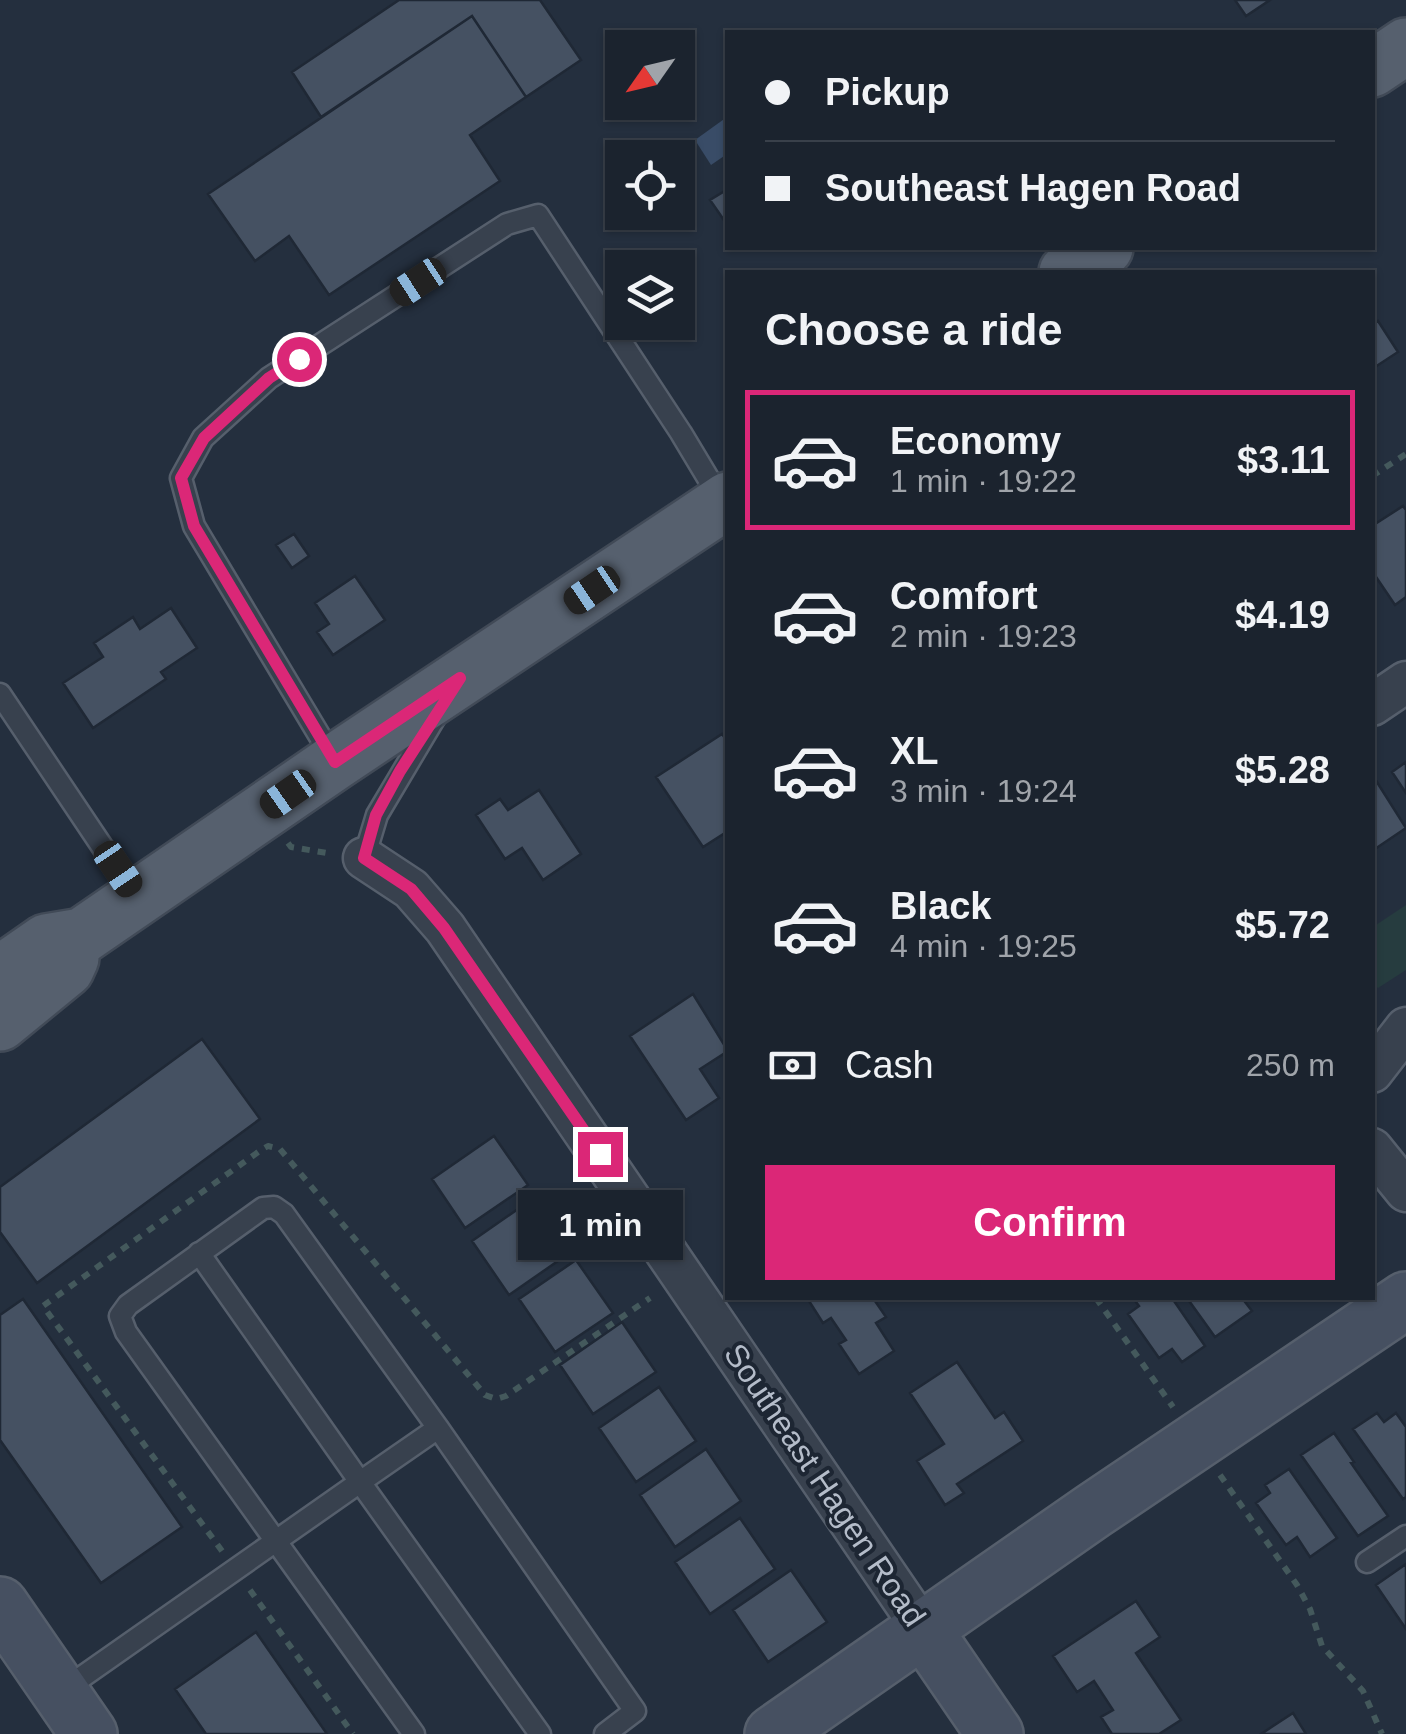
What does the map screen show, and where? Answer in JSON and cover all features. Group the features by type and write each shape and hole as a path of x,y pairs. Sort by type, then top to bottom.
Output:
{"main road":[{"path":"1375,66 1406,46"},
{"path":"1070,270 1102,250"},
{"path":"0,974 46,942 82,936 725,501"},
{"path":"0,1022 66,969 82,936"}],"street":[{"path":"1375,702 1406,682"},
{"name":"Southeast Hagen Road","path":"364,858 411,889 444,928 995,1734"},
{"path":"1375,1068 1406,1028"},
{"path":"1375,1154 1406,1191"},
{"path":"773,1734 1406,1300"},
{"path":"0,1605 75,1713"}],"lane":[{"path":"335,762 194,526 181,478 204,438 269,378 507,224 538,214 725,501"},
{"path":"364,858 376,815 460,678"},
{"path":"0,694 137,898"},
{"path":"414,1734 126,1332 120,1316 128,1304 262,1208 274,1206 284,1214 636,1711 605,1734"},
{"path":"200,1253 540,1734"},
{"path":"75,1713 276,1540 438,1428"},
{"path":"1367,1562 1406,1536"}],"path":[{"path":"1375,474 1406,454"},
{"path":"265,810 291,847 364,858"},
{"path":"1097,1300 1297,1585 1322,1646 1363,1691 1382,1734"}],"green space":[{"path":"1406,905 1406,970 1378,988 1375,986 1375,926"}],"water":[{"path":"725,118 725,155 711,165 695,140"}],"building":[{"path":"399,0 540,0 581,60 526,97 472,16 321,117 292,72"},
{"path":"1235,0 1270,0 1246,16"},
{"path":"472,16 526,97 470,135 500,181 329,295 289,236 255,261 208,194"},
{"path":"725,191 725,222 710,200"},
{"path":"1378,321 1398,352 1375,367"},
{"path":"1403,506 1406,510 1406,597 1395,605 1375,575 1375,524"},
{"path":"294,534 309,556 292,568 276,545"},
{"path":"355,576 385,620 333,655 317,632 329,624 315,603"},
{"path":"171,608 197,648 161,672 166,679 93,728 63,683 103,657 94,643 133,617 140,629"},
{"path":"722,734 725,833 703,847 656,777"},
{"path":"1406,762 1406,793 1392,772"},
{"path":"1375,779 1406,828 1375,849"},
{"path":"539,790 581,854 543,880 522,848 505,859 476,815 500,799 508,810"},
{"path":"693,994 725,1046 725,1053 700,1069 719,1098 686,1120 630,1036"},
{"path":"202,1039 260,1119 37,1283 0,1232 0,1187"},
{"path":"494,1136 528,1185 465,1228 432,1179"},
{"path":"531,1200 568,1254 509,1295 472,1241"},
{"path":"576,1260 613,1313 555,1352 519,1299"},
{"path":"23,1299 182,1527 101,1583 0,1440 0,1315"},
{"path":"874,1300 886,1317 876,1323 894,1351 859,1374 839,1344 846,1340 831,1318 823,1323 809,1301"},
{"path":"1134,1300 1173,1300 1205,1346 1182,1362 1172,1349 1159,1358 1128,1314 1139,1306"},
{"path":"1188,1300 1244,1300 1252,1311 1215,1337"},
{"path":"622,1322 656,1372 593,1414 560,1365"},
{"path":"957,1362 995,1418 1004,1412 1023,1441 957,1484 964,1493 945,1505 917,1461 944,1444 910,1393"},
{"path":"659,1387 696,1441 636,1482 599,1428"},
{"path":"1377,1413 1384,1422 1396,1413 1406,1427 1403,1499 1353,1429"},
{"path":"1334,1433 1388,1516 1358,1536 1301,1455"},
{"path":"706,1449 741,1501 675,1547 640,1495"},
{"path":"1289,1469 1337,1538 1310,1557 1297,1537 1286,1545 1256,1503 1270,1493 1265,1485"},
{"path":"740,1518 775,1569 710,1614 675,1562"},
{"path":"1406,1564 1406,1629 1376,1585"},
{"path":"791,1570 827,1622 768,1662 733,1610"},
{"path":"1136,1601 1160,1637 1136,1653 1181,1720 1159,1734 1112,1734 1101,1717 1113,1710 1094,1681 1077,1692 1053,1656"},
{"path":"256,1632 327,1734 206,1734 175,1689"},
{"path":"1293,1713 1306,1734 1261,1734"}],"route":[{"path":"299,359 269,378 204,438 181,478 194,526 335,762 460,678 376,815 364,858 411,889 444,928 600,1154"}]}
